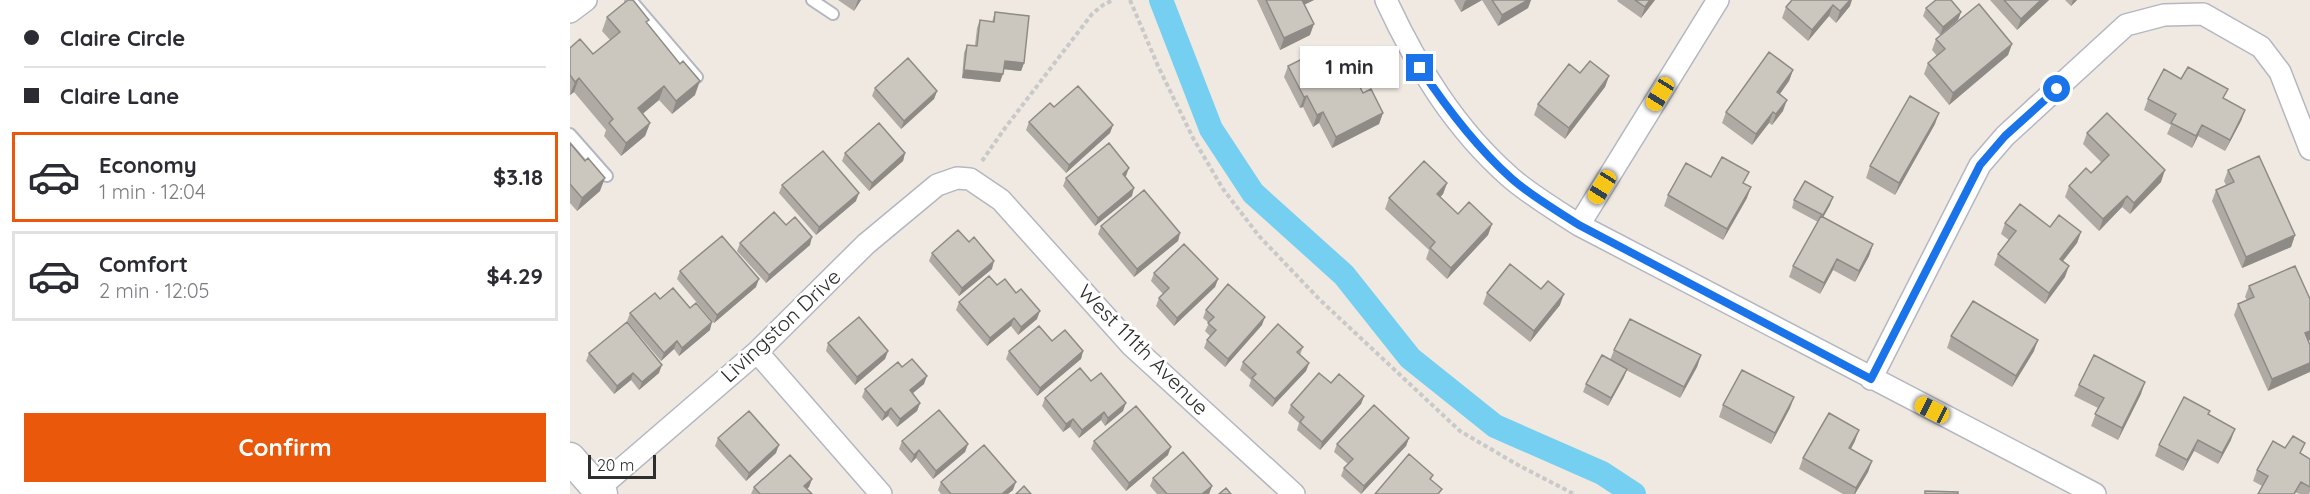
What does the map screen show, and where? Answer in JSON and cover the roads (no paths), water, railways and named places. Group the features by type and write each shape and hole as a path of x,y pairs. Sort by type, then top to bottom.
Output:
{"main road":[{"path":"570,458 600,491"}],"street":[{"path":"570,12 586,0"},
{"path":"1386,0 1420,68 1442,101 1483,151 1512,179 1542,202 1579,225 2095,494"},
{"path":"1579,225 1718,0"},
{"path":"1871,379 1980,165 2005,136 2126,25 2205,7 2260,47 2280,72 2310,149"},
{"name":"Livingston Drive","path":"600,491 757,352 866,244 937,185 957,178 970,179"},
{"name":"West 111th Avenue","path":"970,179 1001,200 1132,346 1294,494"},
{"path":"757,352 881,494"}],"lane":[{"path":"631,0 697,77"},
{"path":"812,0 833,14"},
{"path":"570,134 607,176"}],"waterway":[{"path":"1161,0 1211,129 1253,193 1344,275 1410,358 1495,426 1602,473 1634,494"}]}
